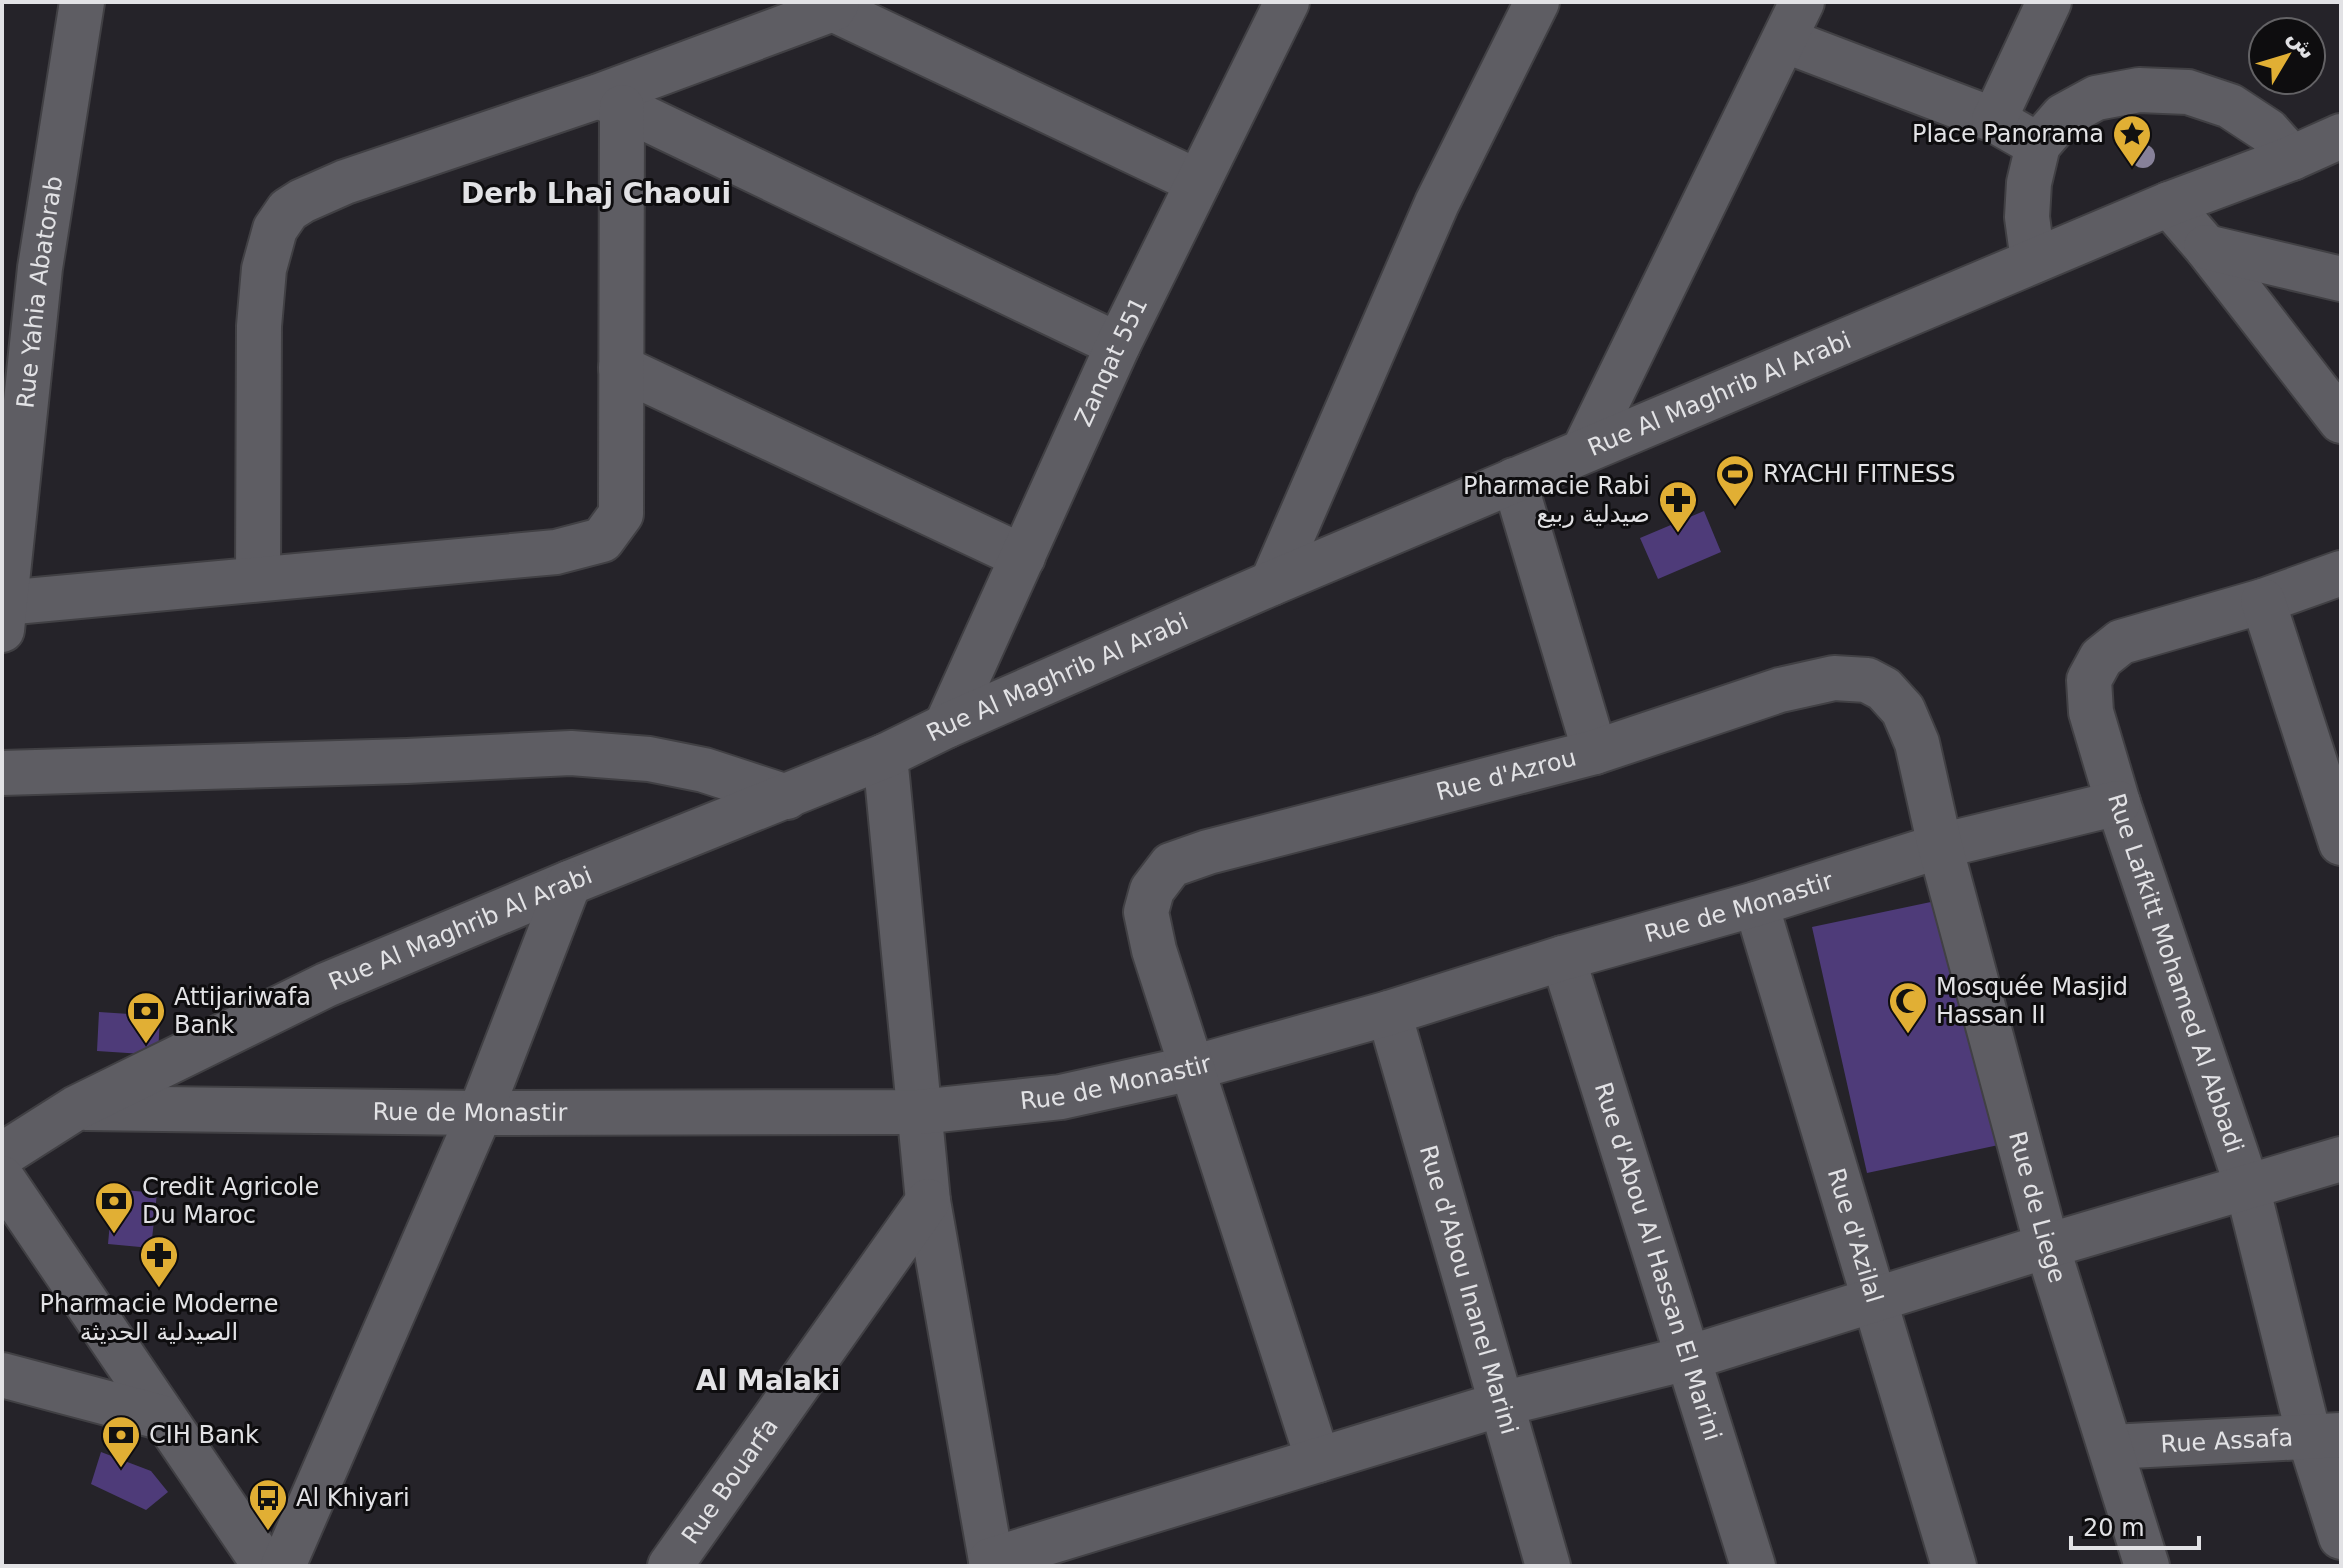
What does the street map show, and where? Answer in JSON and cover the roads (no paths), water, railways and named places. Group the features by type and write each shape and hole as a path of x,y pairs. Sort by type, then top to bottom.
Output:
{"street":[{"name":"Rue Yahia Abatorab","path":"3,618 21,265 82,2"},
{"name":"Zanqat 551","path":"946,726 1118,345 1287,2"},
{"path":"1272,583 1437,203 1537,2"},
{"path":"1994,120 2049,2"},
{"path":"258,579 259,326 264,269 275,229 288,210 345,182 610,102 835,6 1198,182"},
{"path":"1584,450 1793,21 1994,120 2038,145"},
{"path":"2033,261 2027,217 2029,183 2038,145 2063,116 2096,98 2139,90 2188,92 2230,106 2268,131 2292,158"},
{"path":"610,102 1118,345"},
{"path":"3,618 258,579 556,552 602,540 621,514 621,368 610,102"},
{"name":"Rue Al Maghrib Al Arabi","path":"2,1155 76,1108 326,985 885,756 946,726 1272,583 1584,450 2125,222 2341,136"},
{"path":"2169,204 2341,421"},
{"path":"2206,247 2341,279"},
{"path":"621,368 1023,557"},
{"path":"1514,480 1595,752"},
{"name":"Rue Lafkitt Mohamed Al Abbadi","path":"2341,573 2263,601 2121,642 2101,658 2089,680 2091,712 2118,803 2247,1186 2325,1436 2341,1537"},
{"path":"2263,601 2341,843"},
{"name":"Rue d'Azrou","path":"1318,1460 1154,950 1146,912 1152,890 1171,865 1208,852 1595,752 1780,690 1834,678 1867,680 1884,689 1903,710 1917,743 1940,846"},
{"path":"2,773 571,753 662,762 704,770 787,797"},
{"path":"885,756 928,1201 992,1563 1501,1404 1688,1358 2047,1246 2341,1159"},
{"name":"Rue de Monastir","path":"76,1108 480,1113 919,1112 1061,1097 1192,1068 1389,1013 1940,846 2118,803"},
{"name":"Rue de Liege","path":"1940,846 2047,1246 2147,1566"},
{"path":"283,1566 480,1113 569,883"},
{"name":"Rue d'Azilal","path":"1756,904 1954,1566"},
{"name":"Rue d'Abou Al Hassan El Marini","path":"1563,958 1753,1566"},
{"name":"Rue d'Abou Inanel Marini","path":"1389,1013 1548,1566"},
{"path":"2,1178 265,1566"},
{"name":"Rue Bouarfa","path":"670,1566 928,1201"},
{"path":"2,1375 164,1418"},
{"name":"Rue Assafa","path":"2111,1447 2325,1436"}],"place":[{"name":"Place Panorama","path":"2132,168"},
{"name":"RYACHI FITNESS","path":"1735,508"},
{"name":"Pharmacie Rabi صيدلية ربيع","path":"1678,534"},
{"name":"Mosquée Masjid Hassan II","path":"1908,1035"},
{"name":"Attijariwafa Bank","path":"146,1045"},
{"name":"Credit Agricole Du Maroc","path":"114,1235"},
{"name":"Pharmacie Moderne الصيدلية الحديثة","path":"159,1289"},
{"name":"CIH Bank","path":"121,1469"},
{"name":"Al Khiyari","path":"268,1532"}],"district":[{"name":"Derb Lhaj Chaoui","path":"596,193"},
{"name":"Al Malaki","path":"768,1380"}]}
